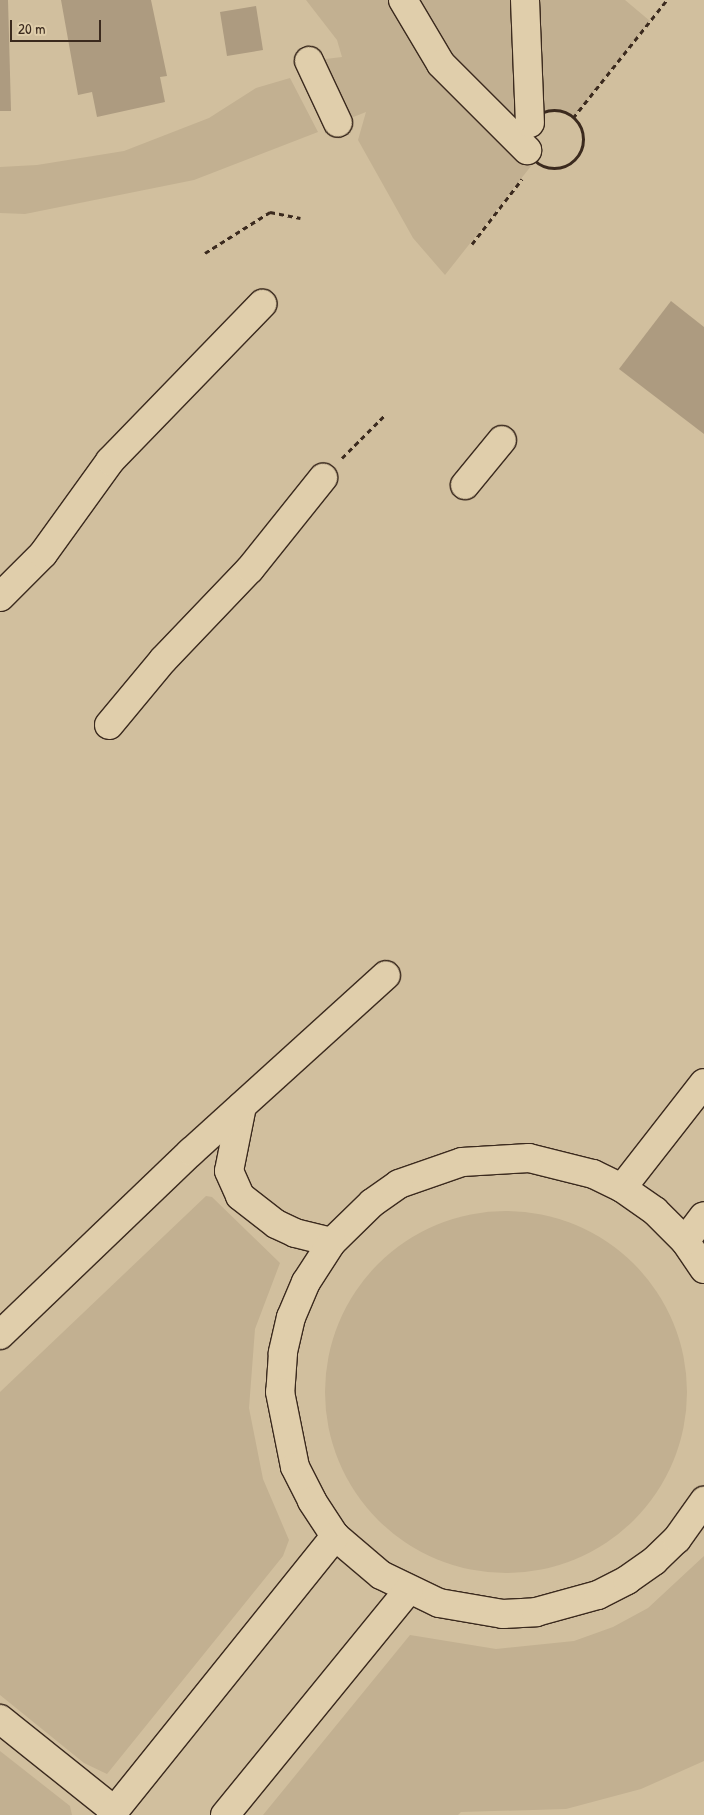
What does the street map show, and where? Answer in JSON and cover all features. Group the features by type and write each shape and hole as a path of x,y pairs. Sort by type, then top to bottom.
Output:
{"street":[{"path":"403,0 441,64 529,164"},
{"path":"524,0 530,123"},
{"path":"309,61 338,123"},
{"path":"0,597 42,554 110,461 262,304"},
{"path":"465,485 502,440"},
{"path":"109,725 163,660 250,569 323,478"},
{"path":"0,1335 242,1106 386,975"},
{"path":"622,1188 704,1083"},
{"path":"242,1106 229,1171 240,1196 276,1224 295,1233 332,1242"},
{"path":"704,1269 685,1240 656,1211 622,1188 585,1171 529,1158 462,1162 399,1184 372,1203 332,1242 306,1282 291,1317 283,1353 280,1392 295,1467 312,1501 335,1536 381,1575 439,1604 503,1614 536,1612 567,1606 627,1580 654,1561 677,1539 704,1501"},
{"path":"685,1240 704,1216"},
{"path":"0,1719 113,1813 335,1536"},
{"path":"225,1815 410,1589"}],"path":[{"path":"573,118 667,0"},
{"path":"472,244 529,164"},
{"path":"205,252 270,212 300,218"},
{"path":"323,478 386,414"}],"shaded area":[{"path":"0,0 704,0 704,1815 0,1815"},
{"path":"306,0 625,0 650,21 573,118 560,111 541,113 527,150 535,161 445,275 413,238 358,140 366,112 338,123 309,61 342,57 337,40"},
{"path":"290,78 318,132 194,180 25,214 0,213 0,167 37,165 124,151 209,118 256,88"},
{"path":"206,1196 212,1197 280,1263 255,1329 249,1408 263,1479 289,1540 283,1556 107,1774 84,1763 0,1695 0,1392"},
{"path":"506,1211 541,1215 575,1225 607,1242 634,1264 656,1291 673,1323 683,1357 687,1392 683,1427 673,1461 656,1493 634,1520 607,1542 575,1559 541,1569 506,1573 471,1569 437,1559 405,1542 378,1520 356,1493 339,1461 329,1427 325,1392 329,1357 339,1323 356,1291 378,1264 405,1242 437,1225 471,1215"},
{"path":"704,1556 704,1761 641,1789 566,1809 461,1812 458,1815 263,1815 410,1635 496,1649 574,1641 613,1627 648,1608"},
{"path":"0,1751 70,1806 72,1815 0,1815"}],"building":[{"path":"0,0 8,0 11,111 0,111"},
{"path":"61,0 151,0 167,76 160,77 165,102 97,117 92,92 78,95"},
{"path":"256,6 263,50 227,56 220,12"},
{"path":"671,301 704,327 704,434 619,369"}]}
